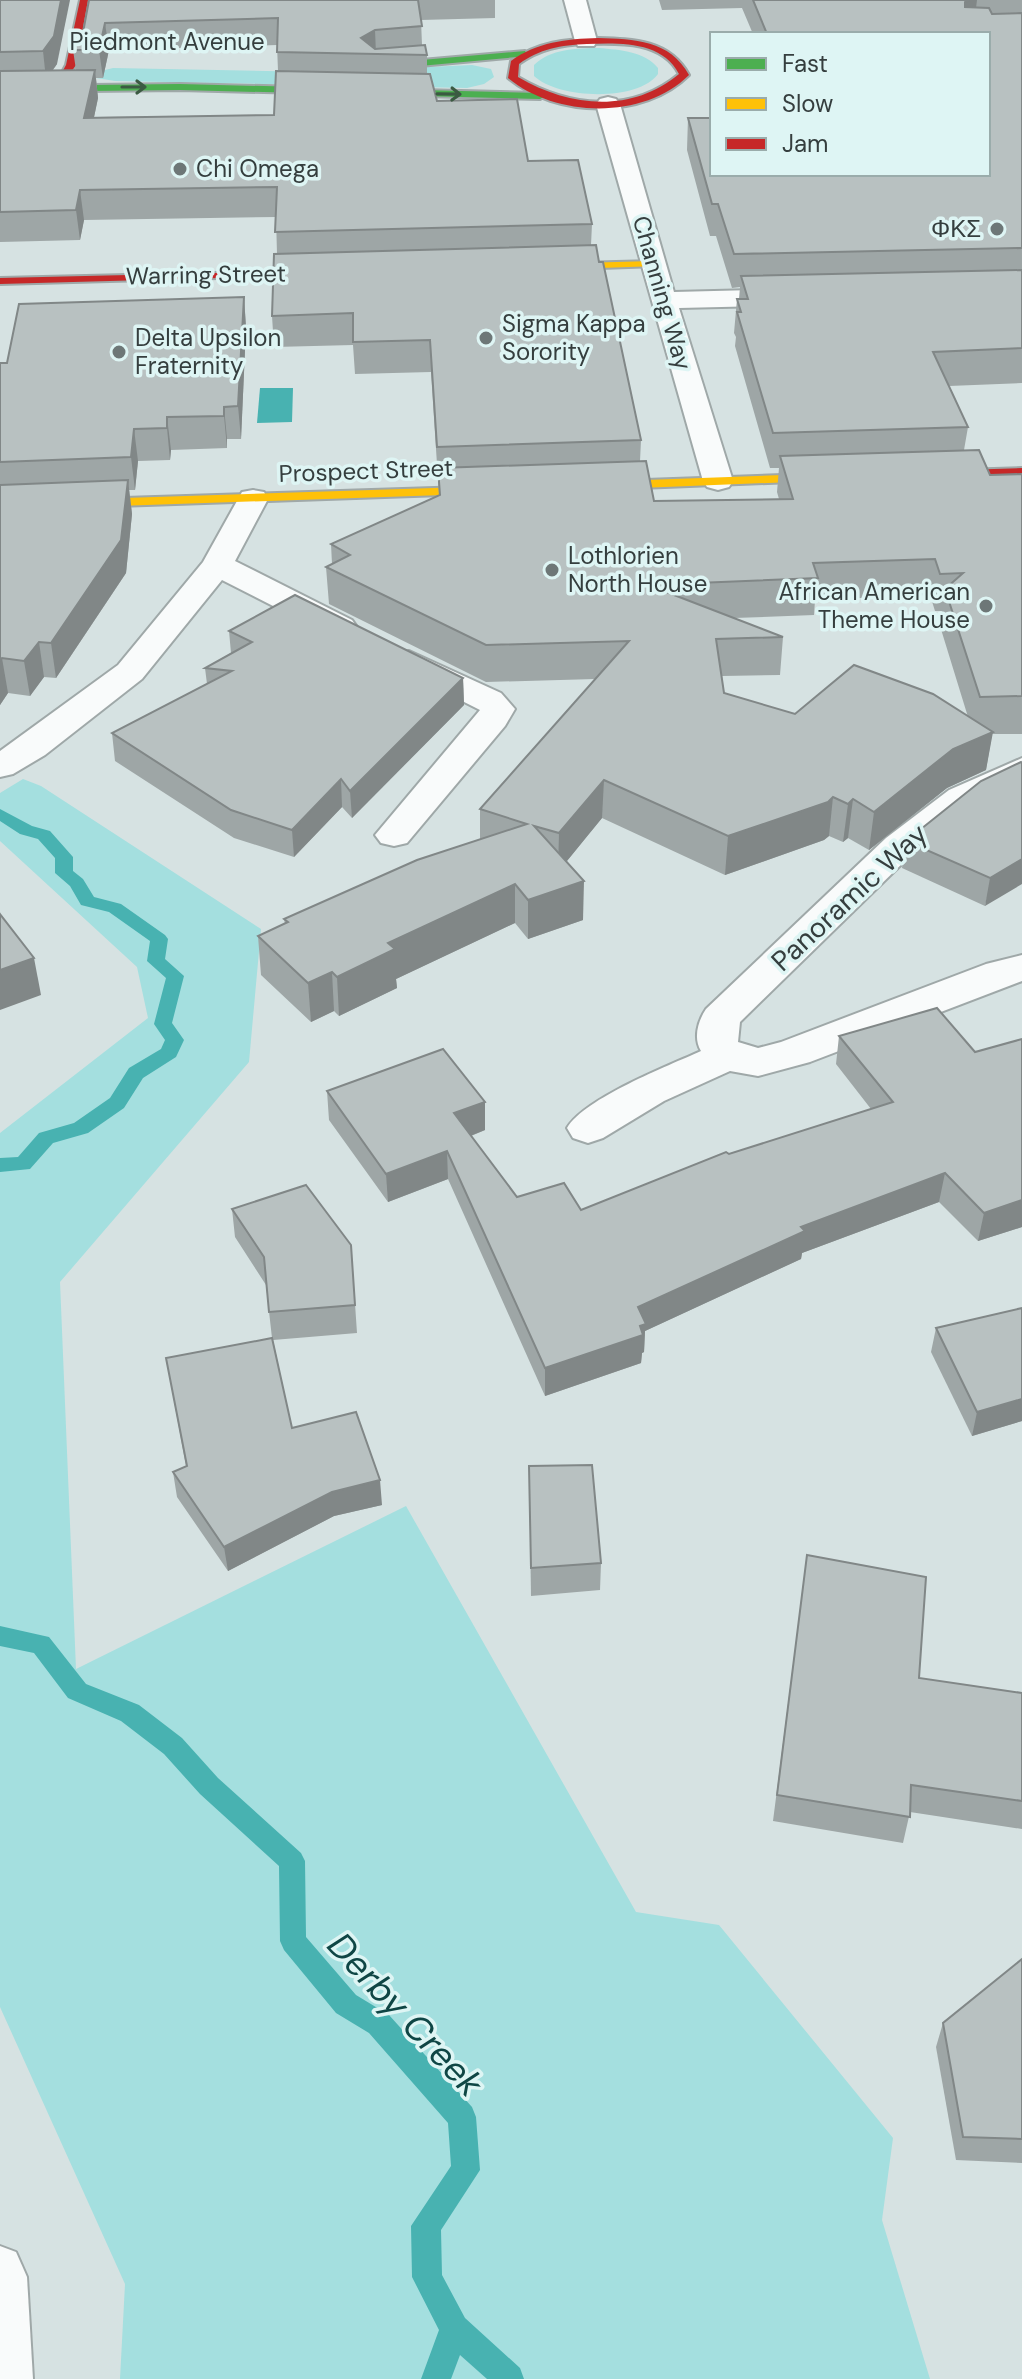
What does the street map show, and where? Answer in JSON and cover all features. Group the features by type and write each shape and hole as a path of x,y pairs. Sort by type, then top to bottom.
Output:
{"street":[{"path":"56,87 79,65 84,0"},
{"path":"575,0 586,41"},
{"path":"359,67 525,54 551,45 586,41 623,42 656,50 689,49"},
{"path":"656,50 682,66 684,75 679,84"},
{"path":"525,54 511,68 513,78 540,96"},
{"name":"Piedmont Avenue","path":"43,66 79,65"},
{"path":"679,84 705,82"},
{"name":"Piedmont Avenue","path":"0,89 56,87 540,96 608,104 656,96 679,84"},
{"name":"Channing Way","path":"608,104 718,481"},
{"path":"524,268 653,264"},
{"name":"Warring Street","path":"0,281 350,272"},
{"path":"663,300 824,296"},
{"path":"916,475 1022,472"},
{"path":"564,487 855,477"},
{"name":"Prospect Street","path":"0,506 516,489"},
{"path":"1,765 32,747 130,672 217,565 253,499"},
{"path":"217,565 489,700 498,709 493,719 394,835"},
{"name":"Panoramic Way","path":"726,1056 717,1043 720,1018 899,846 962,798 1022,769"},
{"path":"588,1128 649,1091 726,1056 758,1062 795,1052 1000,973 1022,968"}],"lane":[{"path":"0,2268 5,2277 10,2379"}],"shaded area":[{"path":"599,48 646,58 658,68 658,74 634,89 598,94 561,89 545,84 534,76 534,65 548,56 573,49"},
{"path":"472,65 491,69 494,77 484,84 467,88 115,81 96,78 101,71 113,68 316,72"},
{"path":"260,388 293,388 292,422 257,423"},
{"path":"23,779 41,786 261,929 249,1062 60,1282 76,1669 406,1506 636,1912 719,1925 893,2138 882,2220 930,2379 120,2379 125,2284 0,2007 0,1133 148,1018 137,967 0,841 0,793"}],"building":[{"path":"0,0 61,0 54,36 43,51 0,52"},
{"path":"89,0 418,0 422,26 375,30 361,38 375,49 425,45 427,55 277,52 278,18 105,23 99,50 73,50 82,38"},
{"path":"753,0 969,0 965,2 965,7 989,8 992,14 1022,13 1022,248 734,254 718,204 712,204 688,118 710,118 710,176 990,176 990,32 766,32"},
{"path":"95,70 84,118 274,115 276,71 430,74 437,101 517,99 528,161 578,160 592,224 275,232 277,187 80,190 76,210 0,212 0,71"},
{"path":"596,245 599,262 603,262 641,440 437,447 430,340 353,342 353,313 272,316 274,254"},
{"path":"1022,270 1022,348 933,352 968,427 773,433 737,312 741,312 737,299 748,299 741,276"},
{"path":"244,297 238,406 224,407 224,416 167,417 167,428 134,429 131,457 0,462 0,363 7,363 19,304"},
{"path":"979,450 990,475 1022,474 1022,696 980,697 945,589 963,573 940,574 935,559 813,563 818,578 648,585 783,637 716,639 724,693 795,714 854,665 933,694 993,732 953,749 874,812 853,799 848,804 833,797 828,802 728,836 604,780 559,833 534,826 584,881 528,900 515,884 388,943 395,949 337,977 332,972 308,983 258,936 288,922 284,919 417,860 527,824 480,809 629,641 486,645 326,567 350,555 331,544 440,495 438,468 646,461 654,501 793,499 780,456"},
{"path":"128,480 121,540 51,643 39,642 24,661 2,658 0,661 0,485"},
{"path":"295,595 463,678 350,791 341,779 292,830 231,810 112,733 232,671 205,668 252,642 229,631"},
{"path":"1021,762 1022,859 990,878 906,841 981,781"},
{"path":"0,914 34,958 0,970"},
{"path":"937,1008 975,1052 1022,1039 1022,1200 984,1213 945,1173 801,1227 805,1231 638,1307 646,1324 640,1326 643,1335 545,1368 447,1151 386,1174 327,1091 443,1049 485,1102 454,1113 517,1197 564,1183 581,1210 726,1152 729,1154 893,1102 839,1036"},
{"path":"306,1185 351,1245 355,1305 269,1312 264,1257 232,1209"},
{"path":"1022,1308 1022,1399 977,1412 936,1328"},
{"path":"272,1338 292,1428 356,1412 380,1480 332,1492 224,1547 173,1472 187,1466 166,1358"},
{"path":"592,1465 601,1563 531,1568 529,1466"},
{"path":"807,1555 926,1577 919,1678 1022,1693 1022,1801 911,1785 910,1817 777,1795"},
{"path":"1022,1959 1022,2139 963,2137 943,2023"}],"waterway":[{"name":"Derby Creek","path":"0,814 26,830 44,835 64,857 64,873 77,883 87,901 115,908 159,939 156,961 175,976 163,1024 175,1040 169,1053 136,1073 117,1103 81,1128 46,1138 23,1164 0,1165"},
{"name":"Derby Creek","path":"0,1636 41,1644 77,1691 130,1713 173,1746 209,1786 292,1861 293,1941 346,2004 379,2024 462,2117 466,2170 426,2226 427,2277 454,2329"},
{"name":"Derby Creek","path":"436,2379 454,2329"},
{"path":"454,2329 509,2379"}],"traffic: fast":[{"path":"376,67 525,54"},
{"path":"0,89 180,87 540,96"}],"traffic: slow":[{"path":"543,267 653,264"},
{"path":"590,486 837,477"},
{"path":"0,506 497,490"}],"traffic: jam":[{"path":"56,87 71,65 84,0"},
{"path":"598,41 635,43 659,50 670,55 684,75 667,89 647,99 600,105 553,98 513,78 514,63 533,51 565,43 598,41"},
{"path":"0,281 335,272"},
{"path":"930,475 1022,472"}],"place":[{"name":"Chi Omega","path":"180,169"},
{"name":"ΦΚΣ","path":"997,229"},
{"name":"Sigma Kappa Sorority","path":"486,338"},
{"name":"Delta Upsilon Fraternity","path":"119,352"},
{"name":"Lothlorien North House","path":"552,570"},
{"name":"African American Theme House","path":"986,606"}]}
